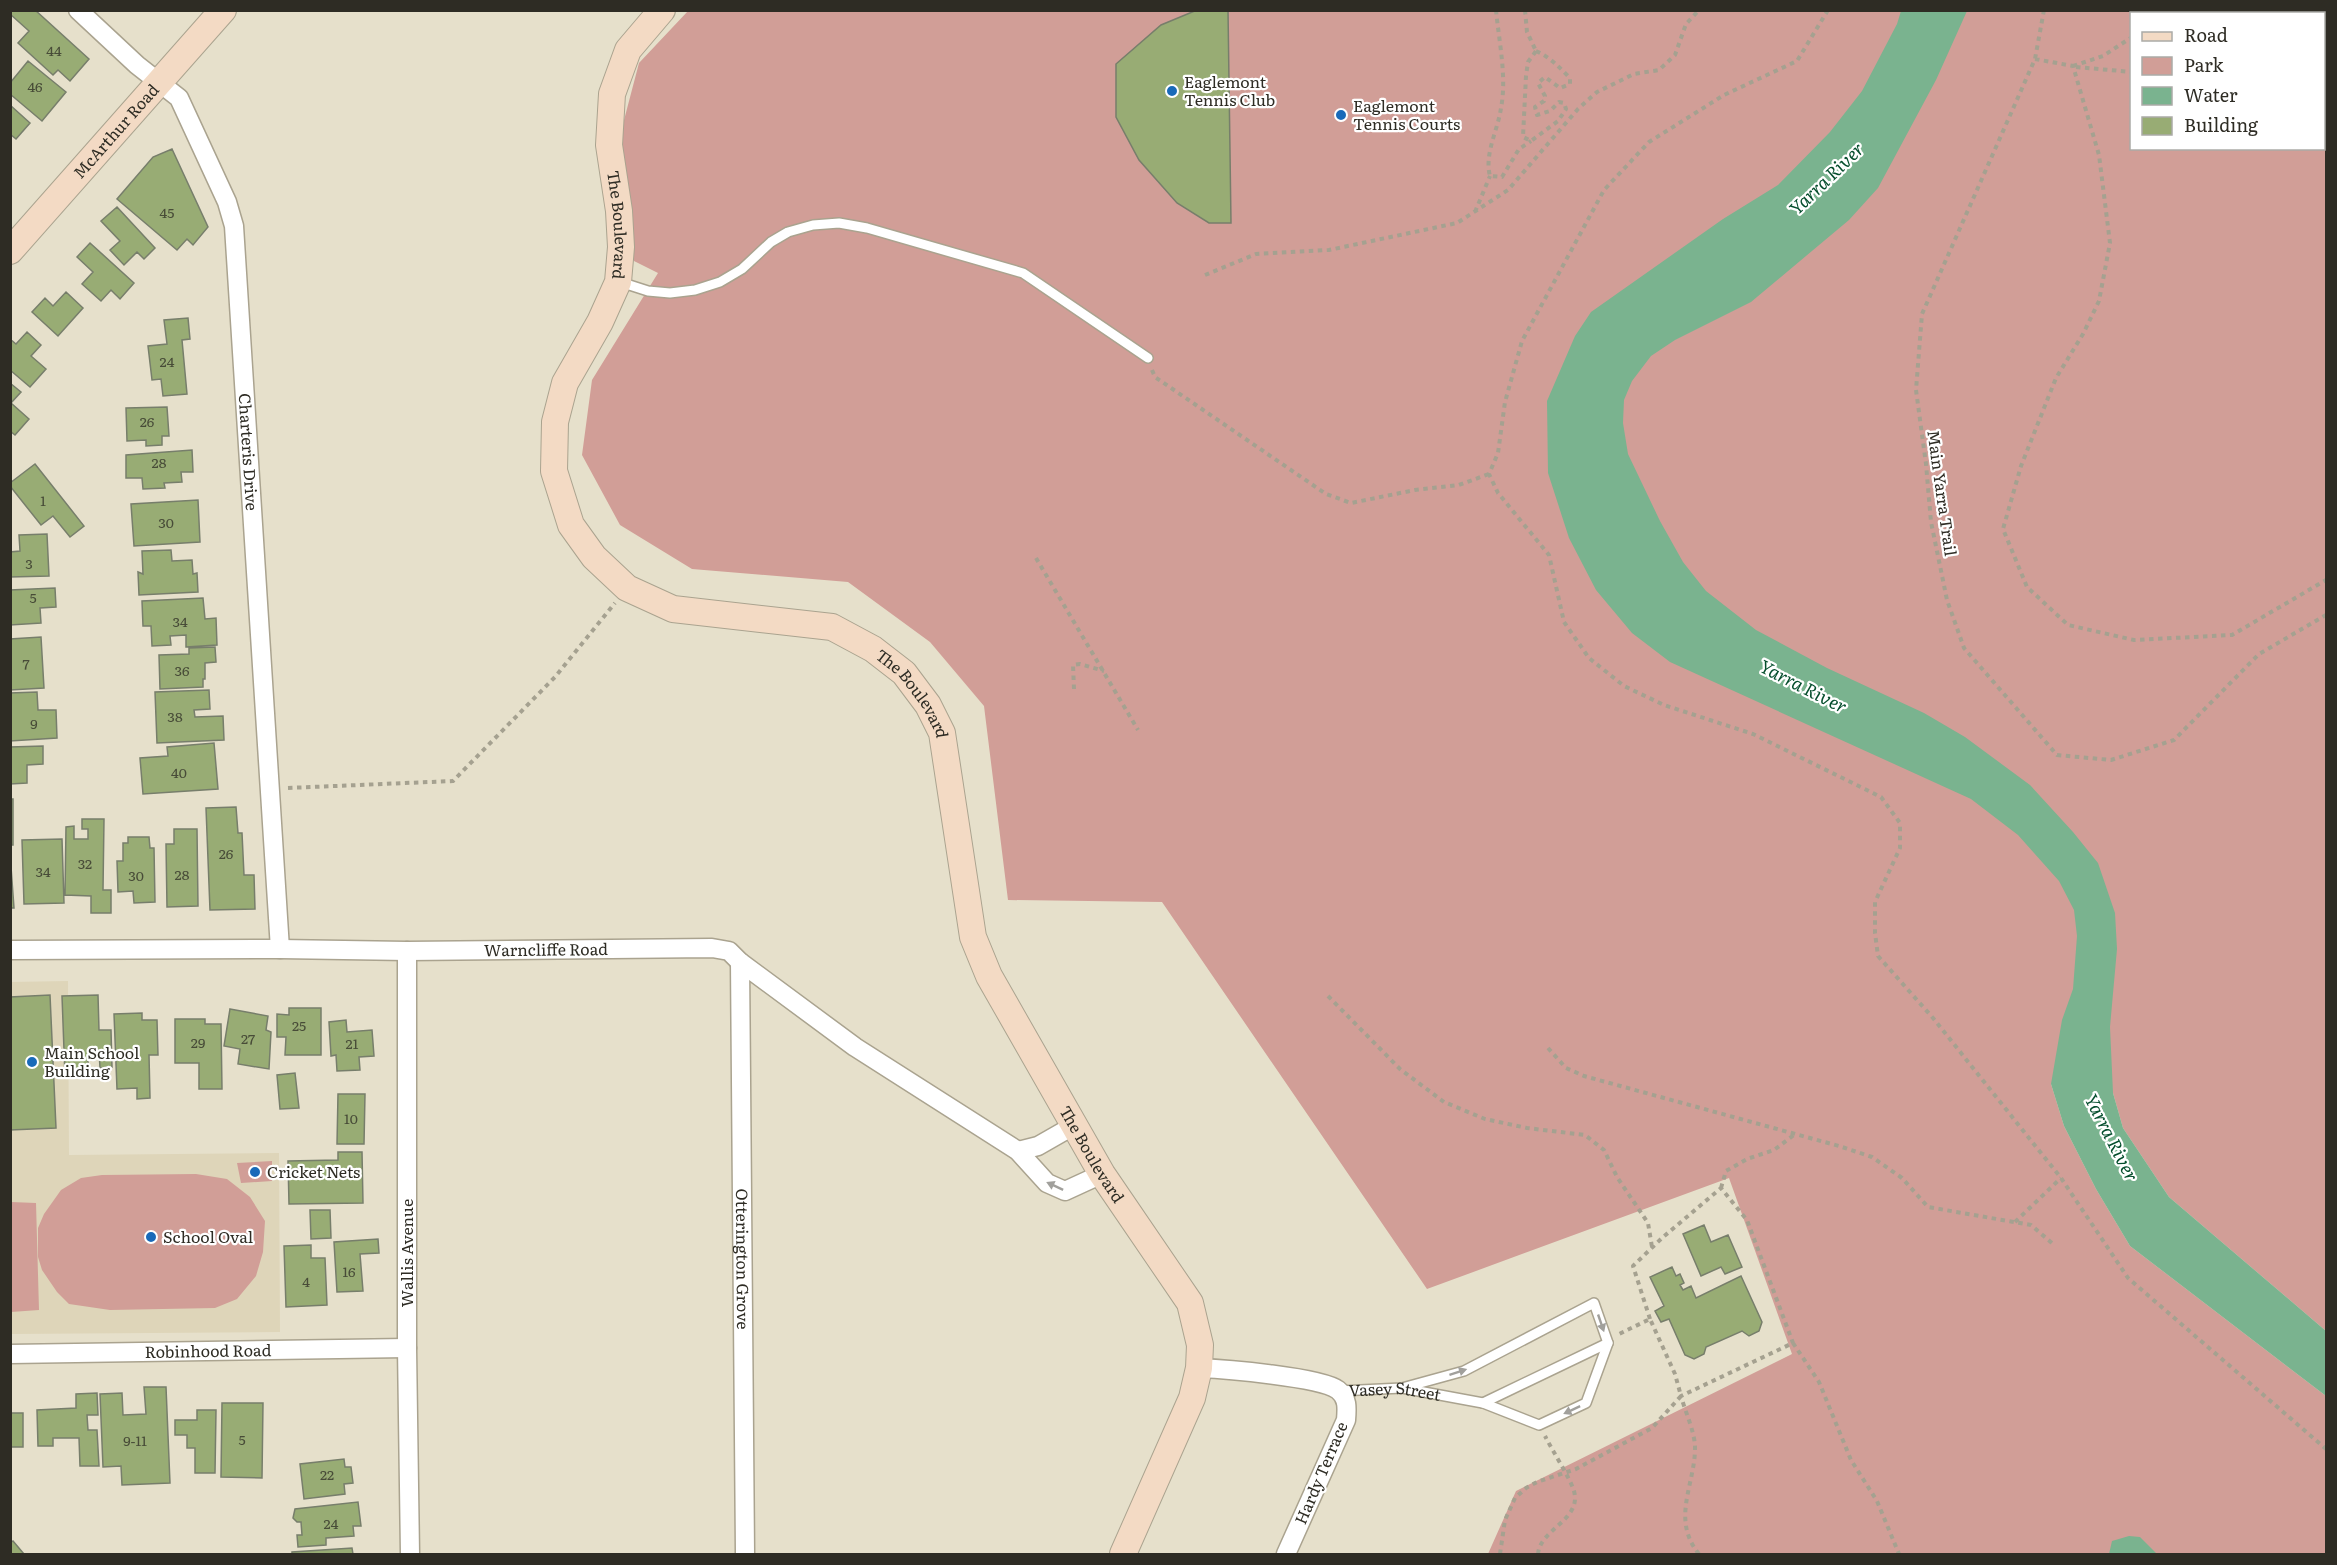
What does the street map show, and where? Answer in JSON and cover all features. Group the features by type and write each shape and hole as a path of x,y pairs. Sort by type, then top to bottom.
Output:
{"street":[{"name":"Charteris Drive","path":"78,10 158,83 179,98 187,110 227,202 234,226 280,949"},
{"name":"McArthur Road","path":"10,251 223,10"},
{"name":"The Boulevard","path":"662,10 628,50 612,94 609,145 620,211 621,247 618,282 600,322 565,383 555,422 554,471 571,525 594,557 627,588 674,609 771,618 832,627 873,649 904,673 928,705 942,734 973,937 989,976 1102,1174 1190,1303 1200,1345 1192,1398 1123,1554"},
{"name":"Warncliffe Road","path":"10,950 407,951 712,948 729,951 740,962 855,1047 1018,1151 1047,1183 1065,1191 1102,1174"},
{"name":"Wallis Avenue","path":"407,951 407,1348 410,1554"},
{"name":"Otterington Grove","path":"740,962 745,1554"},
{"path":"1018,1151 1038,1146 1073,1126"},
{"name":"Robinhood Road","path":"10,1354 407,1348"},
{"name":"Vasey Street","path":"1198,1368 1318,1382 1339,1391"},
{"name":"Hardy Terrace","path":"1286,1554 1346,1420 1346,1400 1339,1391"}],"lane":[{"path":"618,282 648,291 670,293 695,290 720,282 742,269 771,242 788,232 813,225 839,223 867,228 1023,273 1148,358"},
{"path":"1402,1388 1464,1371 1594,1304 1608,1343 1586,1403 1539,1425"},
{"path":"1484,1403 1608,1343"},
{"name":"Vasey Street","path":"1339,1391 1402,1388 1484,1403 1539,1425"}],"path":[{"path":"1475,213 1490,176 1487,164 1502,108 1500,37 1496,10"},
{"path":"1525,10 1527,32 1536,51 1553,61 1570,78 1570,84 1560,88 1545,77 1541,78 1538,83 1545,96 1544,101 1535,107 1537,115 1550,111 1559,102 1564,103 1566,109"},
{"path":"1205,275 1256,254 1329,250 1440,227 1475,213 1508,190 1578,109 1597,92 1634,74 1659,70 1675,55 1686,24 1699,10"},
{"path":"1148,358 1155,377 1326,494 1351,503 1415,490 1459,485 1489,474 1498,453 1505,402 1522,341 1604,190 1649,142 1724,95 1797,61 1828,10"},
{"name":"Main Yarra Trail","path":"2044,10 2035,59 1922,314 1916,390 1931,522 1947,600 1964,648 2057,755 2111,760 2174,740 2259,654 2326,615"},
{"path":"2073,66 2103,56 2130,38"},
{"path":"1531,141 1523,137 1526,76 1528,62 1536,51"},
{"path":"2035,59 2073,66 2130,72"},
{"path":"2073,66 2099,154 2110,243 2098,301 2083,334 2056,378 2021,466 2003,529 2027,587 2068,625 2134,640 2232,634 2326,580"},
{"path":"1490,176 1502,177 1519,149 1558,121 1566,109"},
{"path":"1566,109 1578,109"},
{"path":"1489,474 1498,493 1549,555 1564,622 1589,658 1624,686 1664,705 1753,734 1881,797 1900,823 1900,848 1875,902 1878,956 1933,1018 2061,1178 2128,1278 2326,1449"},
{"path":"1036,558 1138,730"},
{"path":"269,788 453,781 555,676 627,588"},
{"path":"1074,689 1072,664 1080,664 1104,672"},
{"path":"1328,996 1400,1069 1444,1102 1485,1119 1527,1128 1585,1135 1604,1150 1617,1177 1648,1223 1652,1247"},
{"path":"1548,1048 1566,1068 1584,1076 1839,1146 1872,1158 1902,1178 1928,1207 2031,1225 2053,1244"},
{"path":"1698,1554 1690,1540 1685,1513 1685,1500 1694,1467 1695,1444 1675,1374 1650,1319 1633,1266 1722,1188 1726,1171 1746,1159 1774,1150 1795,1135"},
{"path":"2015,1222 2061,1178"},
{"path":"1722,1188 1747,1220 1793,1343 1819,1382 1851,1460 1877,1501 1899,1554"},
{"path":"1616,1335 1650,1319"},
{"path":"1500,1554 1505,1520 1515,1498 1526,1488 1564,1473 1652,1428 1681,1396 1793,1343"},
{"path":"1538,1554 1539,1548 1551,1531 1567,1518 1573,1508 1574,1492 1539,1425"}],"shaded area":[{"path":"68,981 69,1155 279,1153 280,1332 11,1334 10,982"}],"green space":[{"path":"688,11 2217,11 2130,12 2130,150 2325,150 2326,51 2326,1331 2169,1197 2123,1128 2113,1093 2051,1084 2064,1126 2096,1189 2130,1246 2326,1396 2326,1554 1488,1554 1516,1491 1792,1354 1729,1178 1427,1289 1162,902 1008,900 984,706 930,642 848,582 692,569 620,525 582,455 592,380 658,273 634,261 618,143 639,63"},
{"name":"Cricket Nets","path":"272,1161 272,1181 241,1183 237,1163"},
{"name":"School Oval","path":"196,1174 227,1179 250,1197 265,1221 263,1252 256,1276 237,1299 215,1308 110,1310 69,1304 57,1292 42,1270 38,1257 38,1228 44,1214 61,1190 81,1178 102,1175"},
{"path":"11,1202 36,1203 39,1310 11,1312"}],"water":[{"name":"Yarra River","path":"1901,11 1967,11 1936,80 1878,188 1849,220 1751,302 1675,340 1651,356 1632,381 1624,400 1623,423 1628,454 1660,521 1683,562 1706,591 1756,630 1827,668 1924,713 1965,737 2030,785 2098,863 2115,913 2117,949 2110,1027 2113,1093 2123,1128 2169,1197 2326,1331 2326,1396 2130,1246 2096,1189 2064,1126 2051,1084 2062,1020 2073,989 2077,936 2074,910 2059,881 2018,835 1971,799 1670,662 1632,633 1596,590 1569,538 1548,473 1547,401 1575,336 1591,312 1723,219 1778,185 1830,132 1862,91 1897,24"},
{"path":"2129,1536 2140,1537 2156,1553 2109,1554 2112,1541"}],"building":[{"path":"10,10 35,10 89,59 70,81 58,70 53,75 18,43 29,31 10,14"},
{"name":"Eaglemont Tennis Club","path":"1197,10 1228,10 1231,223 1209,223 1177,203 1139,160 1116,117 1116,64 1161,25"},
{"path":"28,61 66,92 42,121 10,94 10,83"},
{"path":"10,105 30,123 16,139 10,134"},
{"path":"172,149 208,227 193,245 187,239 177,250 117,199 153,157"},
{"path":"117,207 155,248 144,259 137,252 124,265 110,250 120,241 101,221"},
{"path":"90,243 134,283 120,299 111,290 101,301 82,284 93,272 77,257"},
{"path":"66,292 83,308 58,336 32,312 45,298 53,306"},
{"path":"188,318 190,339 182,340 187,394 163,396 161,379 152,380 148,346 167,344 164,320"},
{"path":"27,332 41,345 31,356 46,369 30,387 10,370 10,339 16,344"},
{"path":"10,383 21,392 11,403 29,419 15,435 10,431"},
{"path":"167,407 169,436 162,436 162,445 146,446 146,440 127,441 126,408"},
{"path":"192,450 193,472 181,472 182,482 164,483 165,488 143,489 142,478 126,478 126,455"},
{"path":"35,464 84,526 70,537 53,516 41,525 10,486 10,483"},
{"path":"198,500 200,542 134,546 131,504"},
{"path":"47,534 49,576 10,577 10,552 20,551 19,535"},
{"path":"171,550 172,561 192,560 193,574 197,573 198,592 139,595 138,572 143,574 142,551"},
{"path":"55,588 56,607 40,608 41,623 10,625 10,590"},
{"path":"203,598 205,619 216,618 217,645 186,647 186,635 170,636 171,645 152,646 151,626 143,626 142,601"},
{"path":"41,637 44,688 10,690 10,639"},
{"path":"215,647 216,662 205,663 203,687 160,689 159,655 189,654 189,648"},
{"path":"209,690 210,709 194,710 195,717 223,716 224,740 157,743 155,692"},
{"path":"37,692 38,710 56,710 57,738 10,741 10,693"},
{"path":"214,743 218,789 143,794 140,758 168,756 167,747"},
{"path":"43,746 43,764 27,765 27,783 10,784 10,747"},
{"path":"10,799 13,799 13,845 10,845"},
{"path":"236,807 238,833 242,833 244,875 254,875 255,909 210,910 206,808"},
{"path":"82,819 104,819 103,890 111,890 111,913 91,913 91,896 65,895 66,827 74,826 74,839 88,839 88,829 82,829"},
{"path":"174,829 197,829 198,906 167,907 166,844 174,844"},
{"path":"128,837 149,837 150,848 154,848 155,902 134,903 133,891 118,892 117,861 123,861 123,843 128,843"},
{"path":"62,839 64,903 24,904 22,840"},
{"path":"10,853 14,908 10,908"},
{"name":"Main School Building","path":"50,995 56,1128 10,1130 10,997"},
{"path":"98,995 99,1030 111,1030 112,1067 100,1068 99,1051 88,1051 88,1076 65,1077 62,996"},
{"path":"289,1008 321,1008 321,1055 285,1055 286,1037 277,1037 277,1014 289,1015"},
{"path":"230,1009 268,1016 266,1030 271,1032 269,1069 238,1064 240,1049 224,1046"},
{"path":"142,1013 142,1020 157,1020 158,1055 149,1055 150,1098 137,1099 137,1088 117,1089 114,1014"},
{"path":"175,1019 205,1019 205,1024 221,1024 222,1089 199,1089 199,1063 175,1063"},
{"path":"346,1020 347,1032 372,1030 374,1056 359,1057 360,1070 337,1071 336,1055 331,1056 329,1022"},
{"path":"295,1073 299,1108 280,1109 277,1075"},
{"path":"338,1094 365,1094 364,1144 337,1144"},
{"path":"338,1152 362,1152 363,1203 289,1204 288,1161 338,1160"},
{"path":"310,1210 330,1210 331,1238 311,1239"},
{"path":"1704,1225 1711,1242 1728,1235 1742,1267 1725,1274 1721,1267 1701,1276 1683,1234"},
{"path":"378,1239 379,1253 360,1254 363,1291 337,1292 334,1242"},
{"path":"311,1245 311,1258 325,1258 327,1305 286,1307 284,1246"},
{"path":"1672,1267 1676,1276 1680,1274 1684,1283 1680,1285 1683,1290 1691,1286 1696,1298 1741,1276 1762,1322 1759,1331 1749,1336 1742,1331 1706,1347 1704,1354 1694,1359 1685,1355 1669,1319 1661,1322 1655,1311 1664,1306 1650,1277"},
{"path":"144,1387 166,1387 170,1483 122,1485 121,1466 103,1467 100,1394 122,1393 123,1415 146,1414"},
{"path":"97,1393 98,1415 87,1415 88,1430 97,1430 99,1466 80,1466 79,1438 53,1438 53,1446 38,1446 37,1410 76,1408 76,1394"},
{"path":"222,1403 263,1403 262,1478 221,1477"},
{"path":"197,1410 216,1410 215,1473 195,1473 195,1448 187,1448 187,1435 175,1435 175,1420 197,1420"},
{"path":"10,1413 23,1413 23,1447 10,1447"},
{"path":"344,1459 345,1467 351,1467 353,1483 344,1484 345,1494 304,1499 300,1464"},
{"path":"358,1502 361,1526 353,1526 354,1536 326,1538 326,1545 298,1547 297,1535 302,1535 301,1522 293,1518 295,1509"},
{"path":"13,1541 24,1554 10,1554 10,1543"},
{"path":"352,1548 353,1554 292,1554 292,1552"}],"place":[{"name":"Eaglemont Tennis Club","path":"1172,91"},
{"name":"Eaglemont Tennis Courts","path":"1341,115"},
{"name":"Main School Building","path":"32,1062"},
{"name":"Cricket Nets","path":"255,1172"},
{"name":"School Oval","path":"151,1237"}]}
